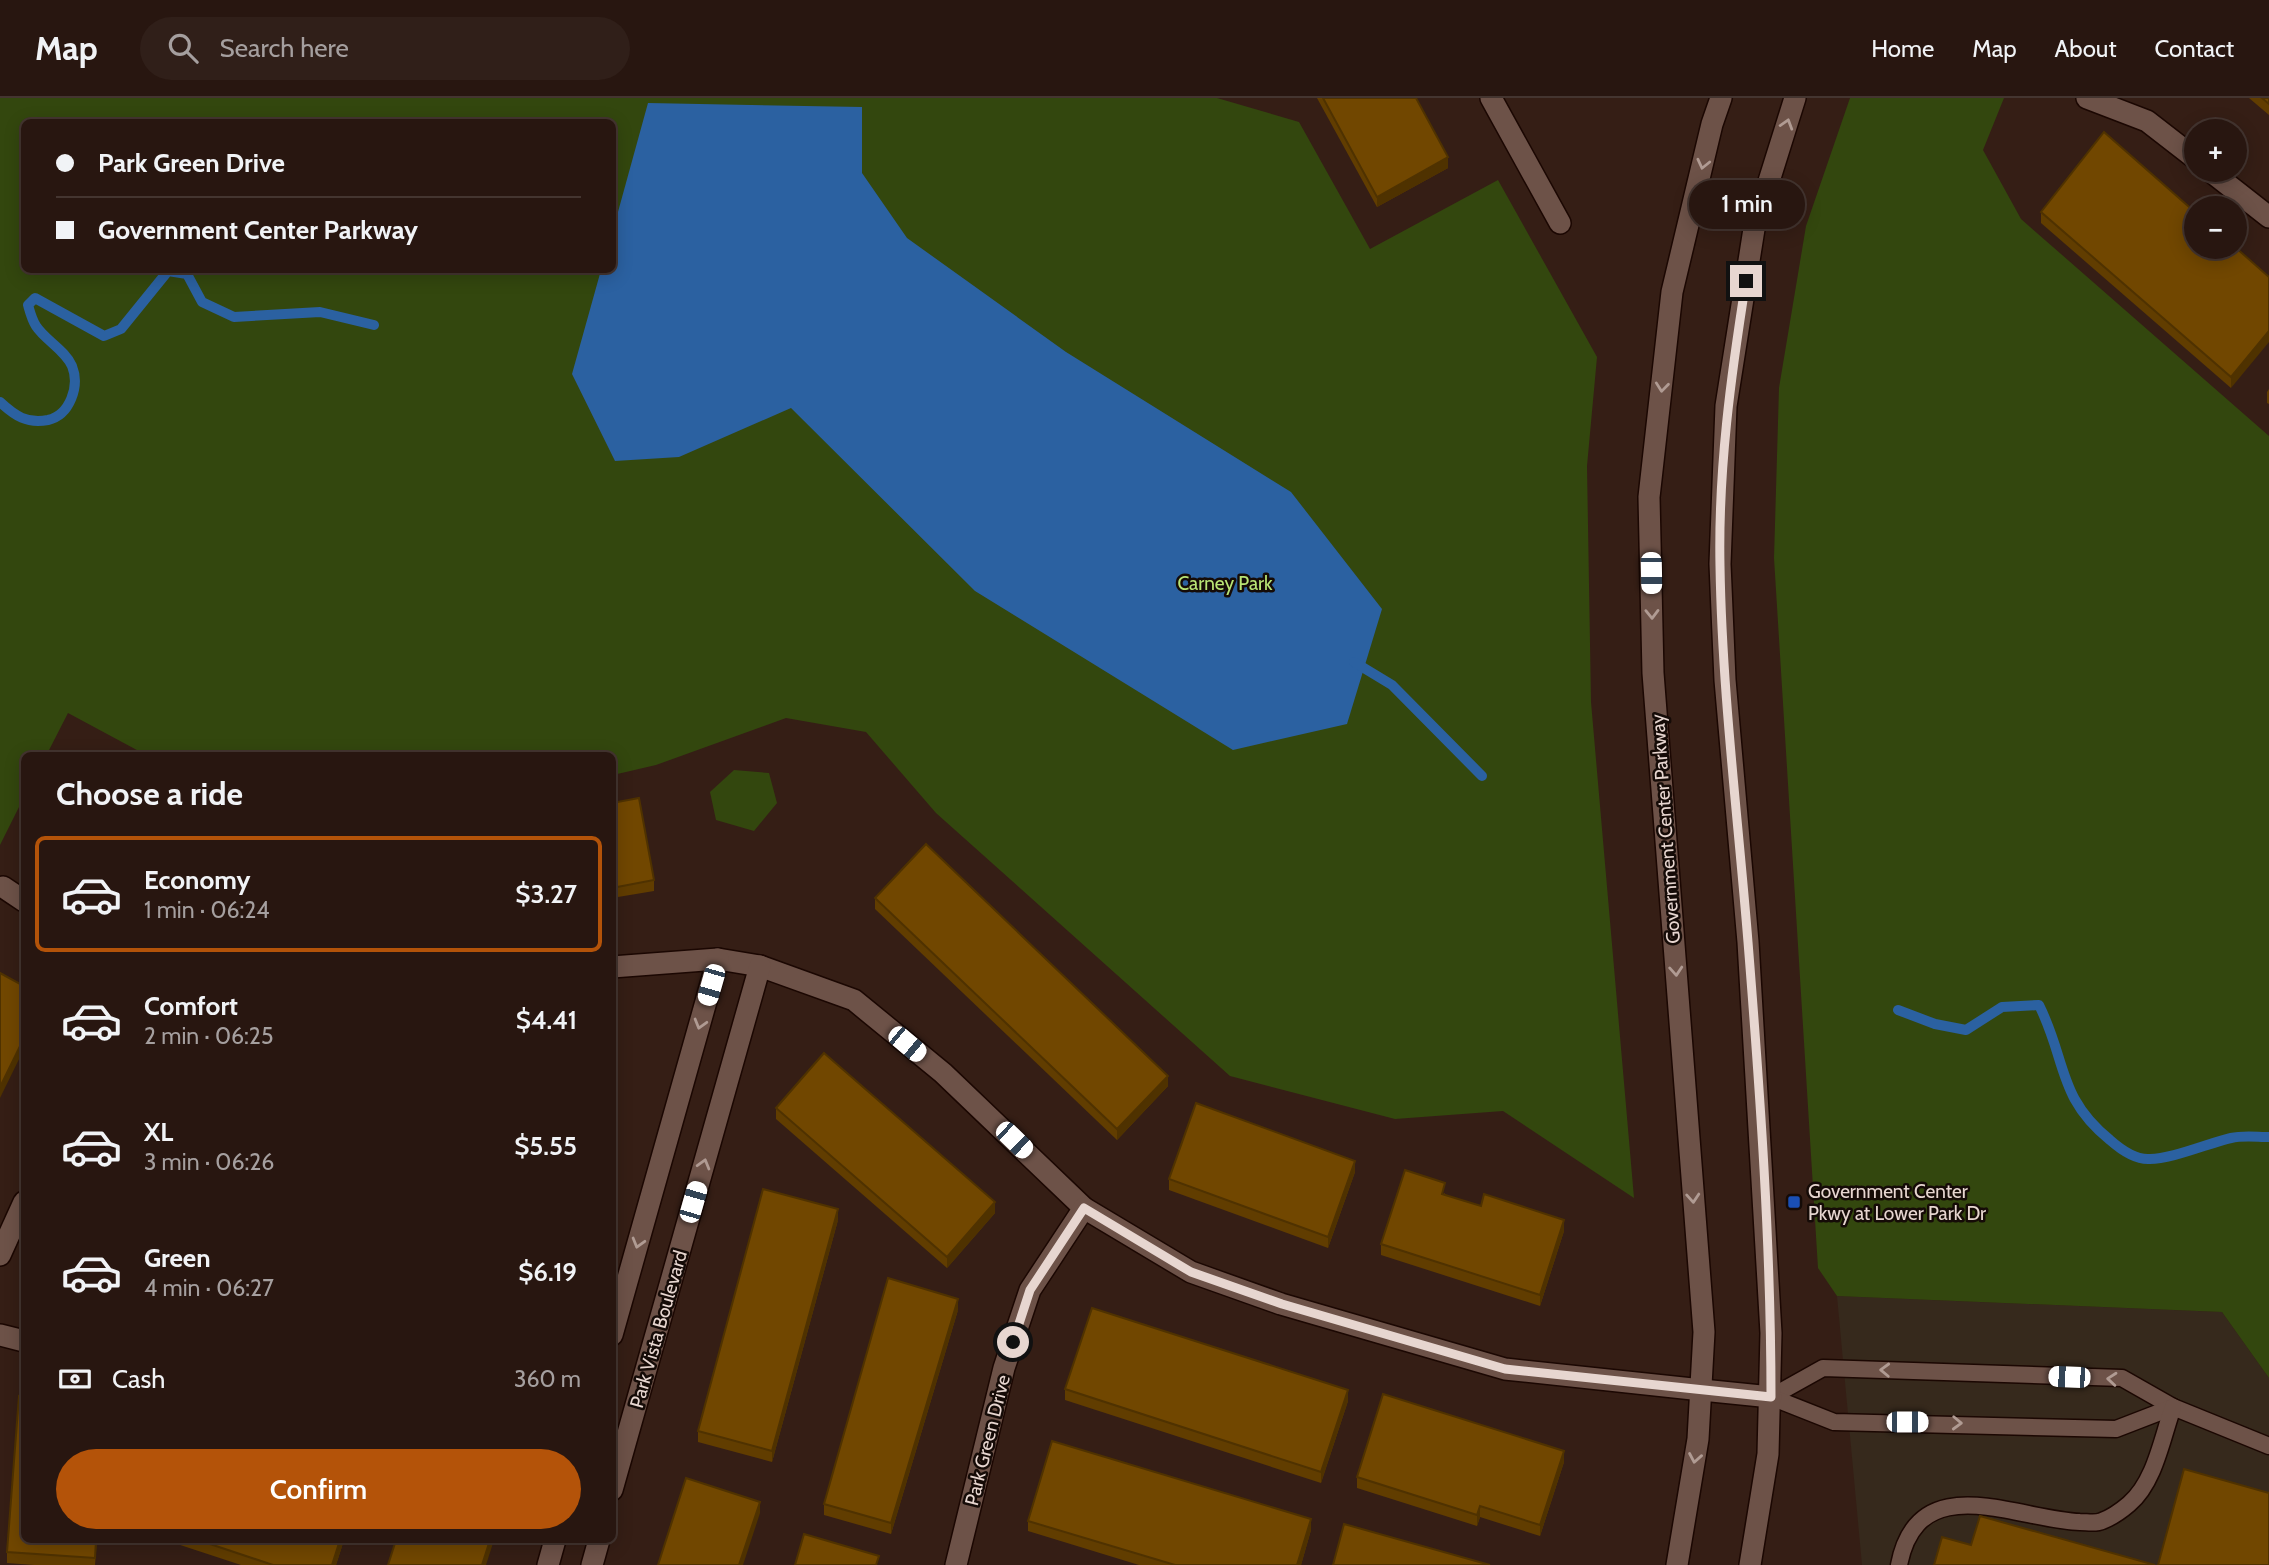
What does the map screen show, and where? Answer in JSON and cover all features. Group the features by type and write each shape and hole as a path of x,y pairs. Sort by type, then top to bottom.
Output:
{"street":[{"path":"1491,98 1560,223"},
{"name":"Government Center Parkway","path":"1677,1565 1699,1439 1704,1332 1653,673 1649,497 1672,292 1712,124 1721,98"},
{"path":"1750,1565 1768,1454 1771,1397 1770,1319 1748,942 1725,680 1720,564 1726,406 1754,229 1795,98"},
{"path":"2087,98 2125,105 2184,150"},
{"path":"2224,182 2269,217"},
{"path":"3,887 21,899"},
{"path":"616,967 718,958 760,966 853,1000 943,1073 1084,1208 1191,1272 1282,1304 1505,1369 1771,1397"},
{"path":"616,1321 718,958"},
{"name":"Park Vista Boulevard","path":"616,1476 760,966"},
{"name":"Park Green Drive","path":"956,1565 1004,1368 1030,1290 1084,1208"},
{"path":"0,1255 21,1209"},
{"path":"0,1335 21,1340"},
{"path":"548,1565 554,1543"},
{"path":"592,1565 597,1543"}],"lane":[{"path":"1771,1397 1823,1368 2122,1378 2174,1407 2269,1446"},
{"path":"1771,1397 1834,1422 2116,1429 2174,1407"},
{"path":"1899,1565 1903,1544 1923,1517 1955,1506 2000,1506 2060,1521 2100,1522 2130,1503 2148,1480 2174,1407"}],"shaded area":[{"path":"1837,1296 2222,1312 2269,1378 2269,1565 1862,1565"}],"green space":[{"name":"Carney Park","path":"0,98 1217,98 1299,122 1370,249 1498,180 1597,357 1587,466 1591,702 1634,1198 1503,1111 1395,1119 1230,1076 936,813 866,732 786,718 656,765 616,774 616,752 141,752 68,713 48,752 21,752 21,803 0,845"},
{"path":"1850,98 2004,98 1983,150 2021,219 2269,436 2269,1378 2222,1312 1837,1296 1818,1268 1774,558 1779,388 1806,226"},
{"path":"734,770 769,773 777,803 754,831 716,820 710,792"}],"water":[{"path":"648,103 862,107 862,173 907,238 1066,352 1291,492 1382,609 1347,724 1233,750 975,591 791,408 679,457 615,461 572,374 600,273 616,273 616,219"}],"building":[{"path":"1323,98 1416,98 1448,157 1377,197"},
{"path":"2104,132 2184,202 2184,259 2247,258 2269,277 2269,331 2231,377 2041,212"},
{"path":"639,798 654,880 616,887 616,802"},
{"path":"926,844 1168,1076 1117,1129 875,898"},
{"path":"0,973 21,984 21,1044 0,1087"},
{"path":"824,1053 995,1202 947,1257 776,1108"},
{"path":"1196,1103 1355,1161 1328,1237 1169,1179"},
{"path":"1405,1170 1445,1183 1442,1194 1481,1206 1484,1194 1564,1220 1540,1295 1381,1244"},
{"path":"763,1189 838,1209 772,1451 698,1431"},
{"path":"888,1278 958,1299 891,1523 824,1504"},
{"path":"1092,1308 1348,1390 1321,1472 1065,1389"},
{"path":"1383,1394 1564,1451 1540,1525 1480,1506 1477,1515 1357,1477"},
{"path":"19,1396 21,1543 96,1543 95,1558 7,1552"},
{"path":"1052,1441 1311,1519 1297,1565 1175,1565 1028,1521"},
{"path":"2184,1469 2269,1493 2269,1565 2158,1565"},
{"path":"686,1478 760,1502 739,1565 658,1565"},
{"path":"1980,1516 2155,1565 1934,1565 1942,1537 1971,1545"},
{"path":"1344,1524 1490,1565 1333,1565"},
{"path":"804,1534 879,1556 876,1565 795,1565"},
{"path":"207,1543 339,1543 332,1565 273,1565"},
{"path":"395,1543 489,1543 482,1565 388,1565"}],"waterway":[{"path":"0,402 22,418 48,420 62,412 74,391 72,366 65,355 44,336 31,316 28,305 35,298 104,336 121,329 166,273"},
{"path":"181,273 187,274 202,302 234,317 320,312 374,325"},
{"path":"1354,662 1392,685 1482,776"},
{"path":"1898,1010 1935,1024 1966,1030 2002,1007 2039,1005 2065,1077 2080,1109 2114,1143 2137,1157 2157,1159 2236,1137 2269,1137"}],"place":[{"name":"Government Center Pkwy at Lower Park Dr","path":"1794,1202"}],"route":[{"path":"1013,1342 1030,1290 1084,1208 1191,1272 1282,1304 1505,1369 1771,1397 1771,1333 1750,967 1725,680 1720,564 1726,406 1746,281"}]}
